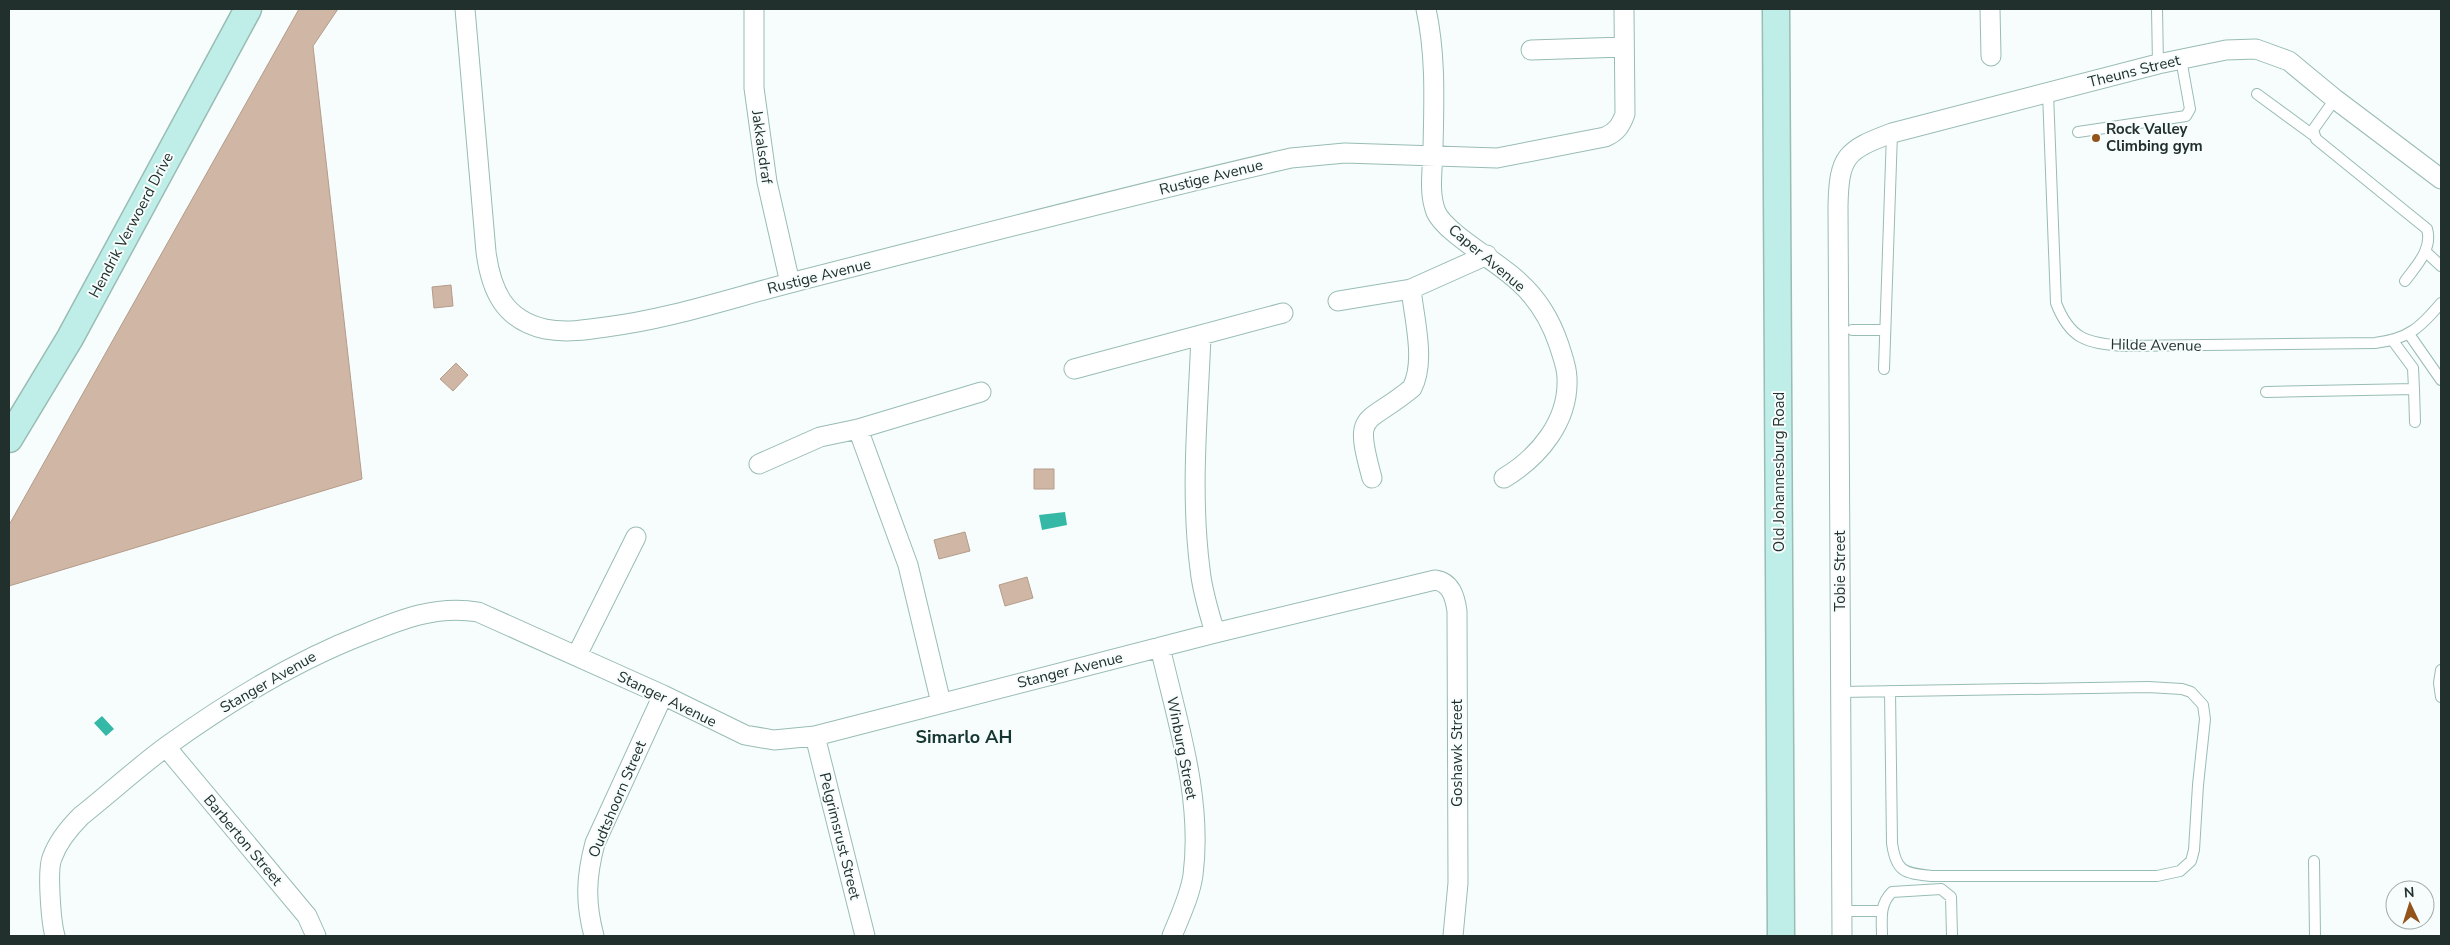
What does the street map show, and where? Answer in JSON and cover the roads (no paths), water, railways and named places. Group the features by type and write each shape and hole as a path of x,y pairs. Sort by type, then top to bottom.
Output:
{"main road":[{"name":"Hendrik Verwoerd Drive","path":"9,439 70,338 248,9"},
{"name":"Old Johannesburg Road","path":"1776,9 1781,936"}],"street":[{"name":"Rustige Avenue","path":"465,9 488,269 497,296 513,314 544,329 565,331 628,324 684,312 790,283 1291,158 1345,153 1433,154 1497,158 1614,133 1621,126 1625,114 1624,9"},
{"name":"Jakkalsdraf","path":"754,9 754,88 767,182 790,283"},
{"name":"Caper Avenue","path":"1426,9 1432,34 1434,74 1433,200 1438,217 1463,240 1487,255 1519,282 1544,312 1556,338 1567,376 1565,404 1547,441 1525,465 1504,478"},
{"path":"1990,9 1991,56"},
{"path":"1531,50 1624,47"},
{"name":"Theuns Street","path":"1838,206 1842,168 1848,155 1860,145 1892,132 2158,64 2240,48 2256,49 2289,61 2335,99 2441,179"},
{"name":"Tobie Street","path":"1838,206 1842,936"},
{"path":"1338,301 1412,289 1487,255"},
{"path":"1372,478 1362,437 1366,423 1372,415 1412,388 1416,381 1419,359 1412,289"},
{"path":"1074,369 1283,313"},
{"path":"1200,336 1195,476 1198,536 1200,569 1215,632"},
{"path":"759,464 802,444 981,392"},
{"path":"858,429 908,565 941,703"},
{"path":"577,655 636,537"},
{"name":"Stanger Avenue","path":"55,936 51,923 51,860 69,828 81,816 166,747 221,708 327,648 404,618 428,612 454,609 478,612 577,655 745,736 774,740 815,736 1215,632 1435,580"},
{"name":"Goshawk Street","path":"1435,580 1450,588 1455,598 1457,611 1458,883 1453,936"},
{"name":"Winburg Street","path":"1160,647 1191,783 1194,817 1192,877 1187,899 1172,936"},
{"name":"Oudtshoorn Street","path":"594,936 586,890 589,865 595,843 663,695"},
{"name":"Pelgrimsrust Street","path":"815,736 865,936"},
{"name":"Barberton Street","path":"166,747 307,916 316,936"}],"lane":[{"path":"2157,9 2158,64"},
{"path":"2078,132 2186,116 2190,109 2181,59"},
{"name":"Hilde Avenue","path":"2048,93 2056,303 2062,318 2069,328 2085,341 2122,346 2173,347 2332,345 2393,341 2409,334 2425,322 2441,303"},
{"path":"2257,94 2313,135 2320,144 2423,224 2430,236 2426,252 2405,281"},
{"path":"2313,135 2313,130 2335,99"},
{"path":"1884,369 1892,132"},
{"path":"2426,252 2441,266"},
{"path":"1852,330 1885,330"},
{"path":"2409,334 2441,380"},
{"path":"2393,341 2413,368 2416,422"},
{"path":"2266,392 2414,389"},
{"path":"2441,670 2439,683 2441,698"},
{"path":"1841,692 1890,691 2148,687 2182,689 2191,692 2203,705 2205,719 2198,785 2196,838 2191,861 2180,871 2157,876 1932,876 1910,874 1902,870 1894,857 1892,843 1890,691"},
{"path":"2314,861 2315,936"},
{"path":"1882,936 1882,911 1885,899 1892,892 1941,888 1951,897 1952,936"},
{"path":"1842,912 1882,911"}],"place":[{"name":"Rock Valley Climbing gym","path":"2096,138"}],"district":[{"name":"Simarlo AH","path":"964,737"}]}
